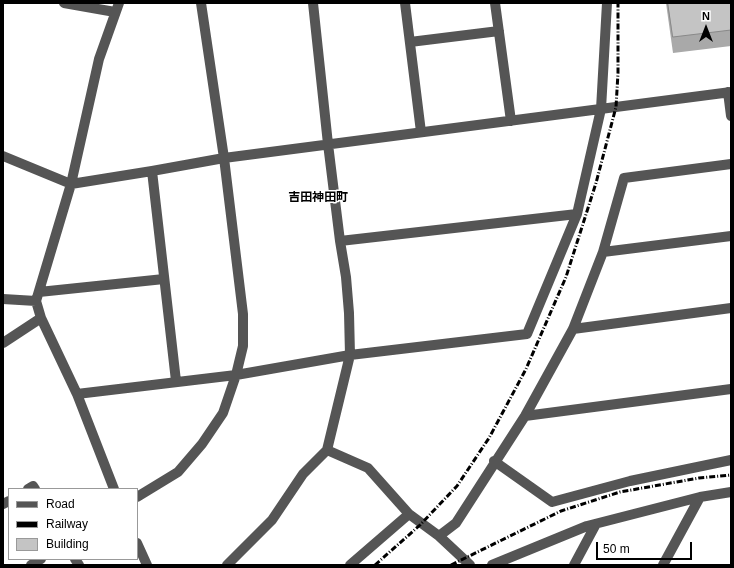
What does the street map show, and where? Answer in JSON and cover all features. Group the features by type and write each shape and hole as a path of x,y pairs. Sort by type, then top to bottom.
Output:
{"street":[{"path":"64,3 117,7 99,59 71,184 38,296 41,318 77,394 114,488"},
{"path":"138,496 178,472 202,444 223,413 236,375 243,346 243,314 224,158 201,3"},
{"path":"227,565 272,520 303,474 326,450 350,355 346,277 328,144 313,3"},
{"path":"405,3 421,132"},
{"path":"495,3 511,120"},
{"path":"77,394 236,375 350,355 527,334 577,214 601,109 606,3"},
{"path":"410,42 499,31"},
{"path":"3,156 71,184 224,158 729,92 731,116"},
{"path":"439,536 456,523 494,461 525,416 573,329 603,252 624,178 731,164"},
{"path":"152,171 176,381"},
{"path":"340,241 577,214"},
{"path":"603,252 731,236"},
{"path":"3,299 38,296 164,279"},
{"path":"573,329 731,308"},
{"path":"3,343 41,318"},
{"path":"525,416 731,389"},
{"path":"326,450 368,468 409,514 439,536 470,565"},
{"path":"494,461 552,502 630,481 731,460"},
{"path":"492,565 587,526 700,497 731,492"},
{"path":"663,565 700,497"},
{"path":"350,565 409,514"},
{"path":"574,565 596,524"},
{"path":"138,545 147,565"}],"building":[{"path":"668,3 731,3 731,30 673,37"}],"railway":[{"path":"375,565 420,525 457,486 489,438 526,369 566,277 596,183 616,107 618,73 618,3"},
{"path":"451,565 561,511 620,492 699,478 731,475"}],"district":[{"name":"吉田神田町","path":"318,198"}]}
